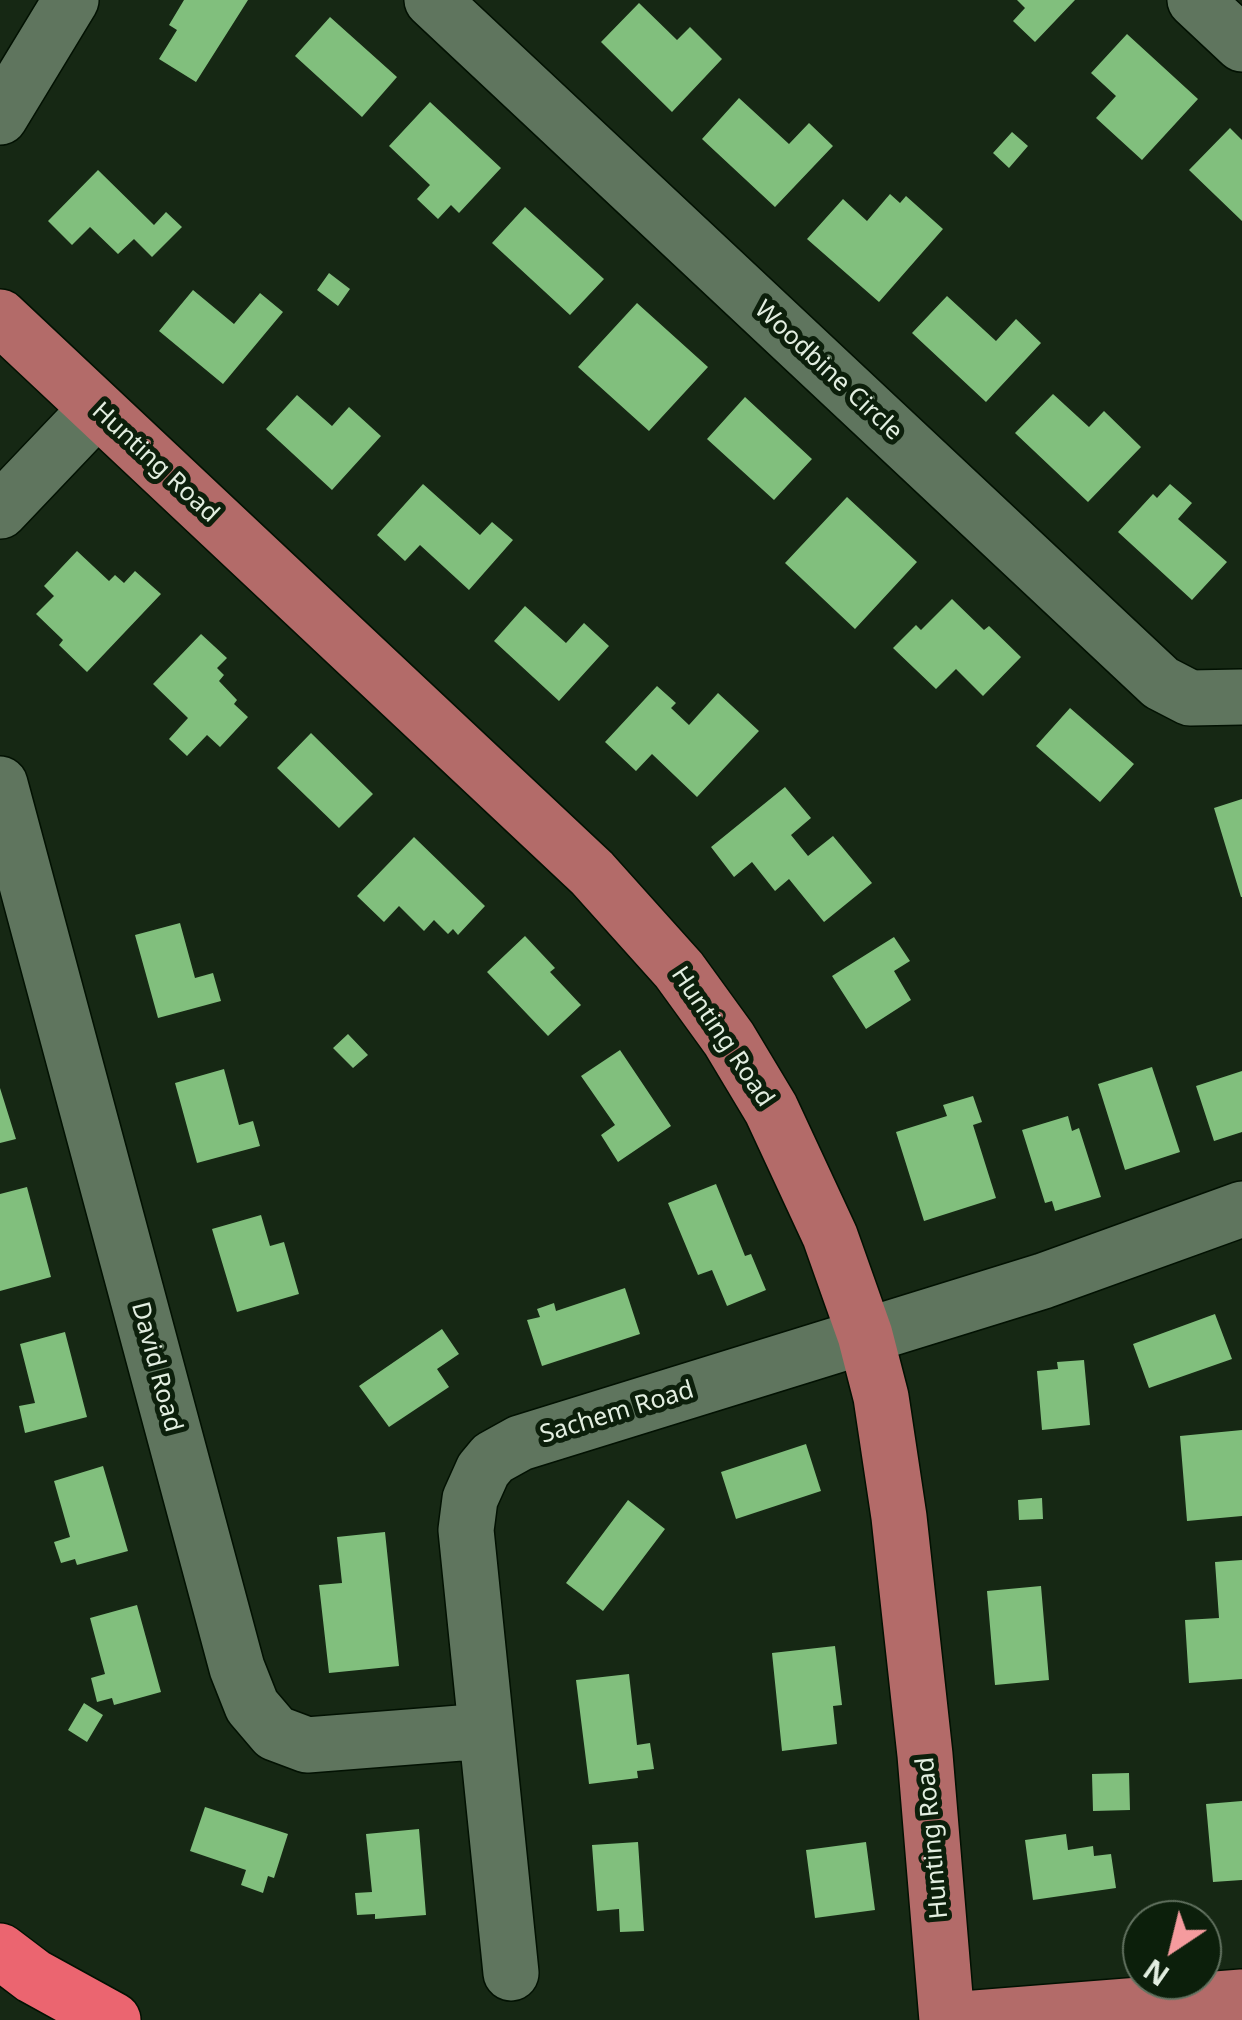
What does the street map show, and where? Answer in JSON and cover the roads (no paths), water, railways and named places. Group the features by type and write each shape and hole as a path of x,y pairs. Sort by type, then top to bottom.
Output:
{"highway":[{"path":"0,1951 33,1976 113,2020"}],"main road":[{"name":"Hunting Road","path":"0,316 602,884 679,970 729,1039 770,1109 830,1236 865,1335 890,1444 929,1791 949,2020"},
{"path":"949,2020 1242,1997"}],"street":[{"path":"0,117 70,0"},
{"name":"Woodbine Circle","path":"432,0 1161,683 1190,698 1242,697"},
{"path":"1195,0 1242,44"},
{"path":"0,511 97,409"},
{"name":"David Road","path":"0,784 237,1668 252,1706 275,1734 307,1744 486,1730"},
{"name":"Sachem Road","path":"511,1973 466,1530 470,1499 493,1458 520,1443 1062,1274 1242,1210"}]}
